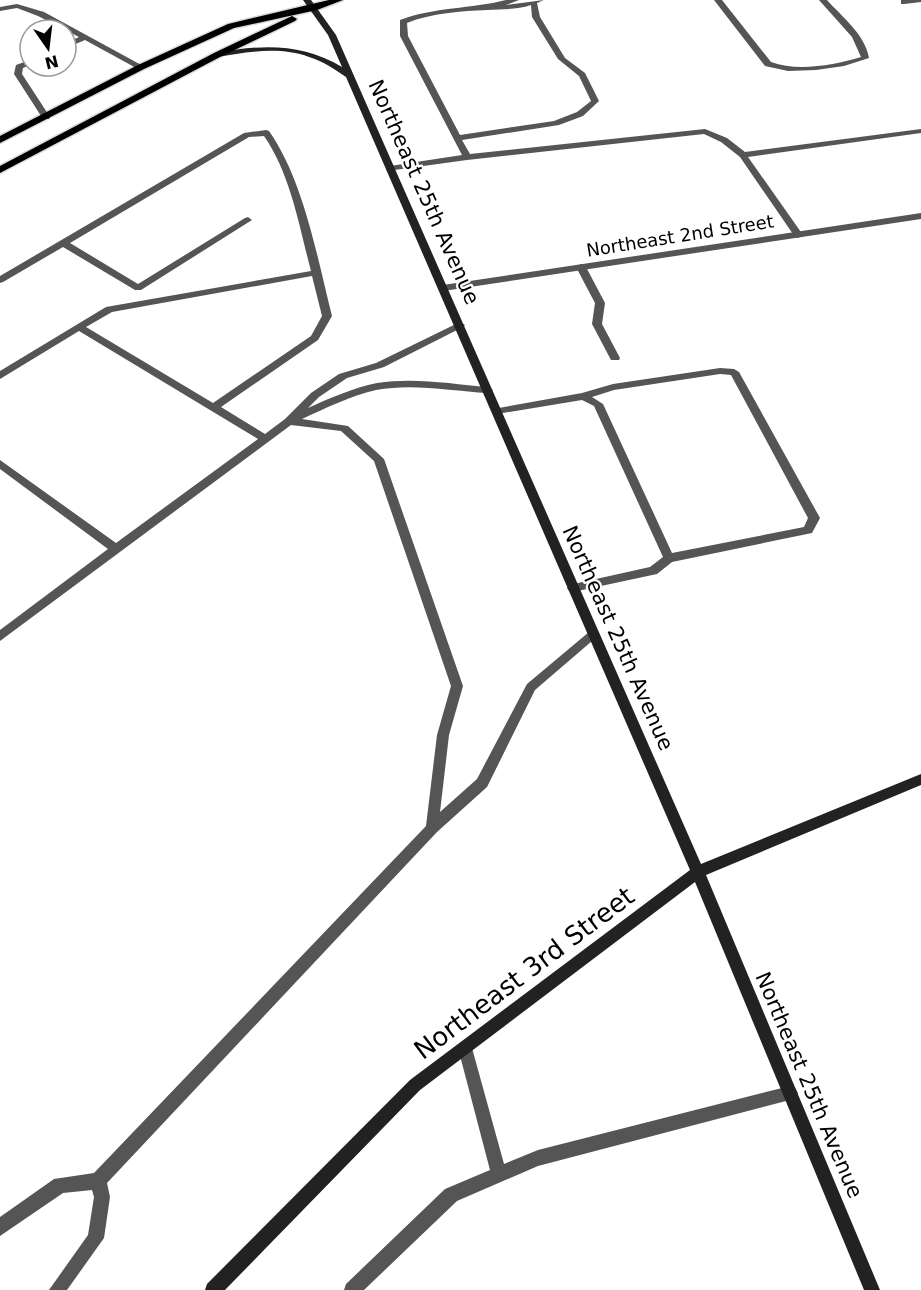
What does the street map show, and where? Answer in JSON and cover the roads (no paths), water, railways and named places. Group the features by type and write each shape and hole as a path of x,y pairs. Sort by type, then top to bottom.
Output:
{"main road":[{"path":"0,140 141,68 231,26 310,4 338,0"},
{"path":"0,170 310,4"},
{"name":"Northeast 25th Avenue","path":"310,4 332,35 460,325 698,872 872,1290"},
{"path":"217,55 241,50 272,49 307,53 349,75"},
{"name":"Northeast 3rd Street","path":"213,1290 415,1085 698,872 921,779"}],"street":[{"path":"483,8 515,0"},
{"path":"718,0 768,64 774,67 790,69 865,58 866,53 859,41 823,0"},
{"path":"904,2 921,0"},
{"path":"458,138 556,123 580,114 595,101 582,75 562,59 536,17 537,2 418,16 403,22 404,36 467,157"},
{"path":"0,9 17,6 41,14 141,68"},
{"path":"78,41 85,38"},
{"path":"21,78 46,117"},
{"path":"390,169 467,157 705,131 724,140 743,155 798,235"},
{"path":"743,155 921,131"},
{"path":"0,280 247,135 266,133 273,141 294,196 327,316 315,338 213,408"},
{"name":"Northeast 2nd Street","path":"443,288 921,216"},
{"path":"138,288 248,220"},
{"path":"63,243 138,288"},
{"path":"581,267 600,303 597,324 615,358"},
{"path":"0,376 109,309 316,273"},
{"path":"137,305 138,288"},
{"path":"0,636 266,439 289,421 315,395 343,376 381,365 460,325"},
{"path":"79,327 266,439"},
{"path":"497,411 583,396 613,387 720,371 734,372 814,518 808,530 669,558 653,571 573,588"},
{"path":"289,421 343,397 377,387 418,385 488,390"},
{"path":"583,396 598,404 669,558"},
{"path":"289,421 344,428 379,459 457,686 443,735 432,828"},
{"path":"0,464 117,549"},
{"path":"0,1228 15,1215 60,1185 98,1181 432,828 482,783 531,687 593,635"},
{"path":"465,1047 499,1173"},
{"path":"352,1290 451,1195 499,1173 538,1158 790,1093"},
{"path":"57,1290 96,1238 102,1197 98,1181"}]}
